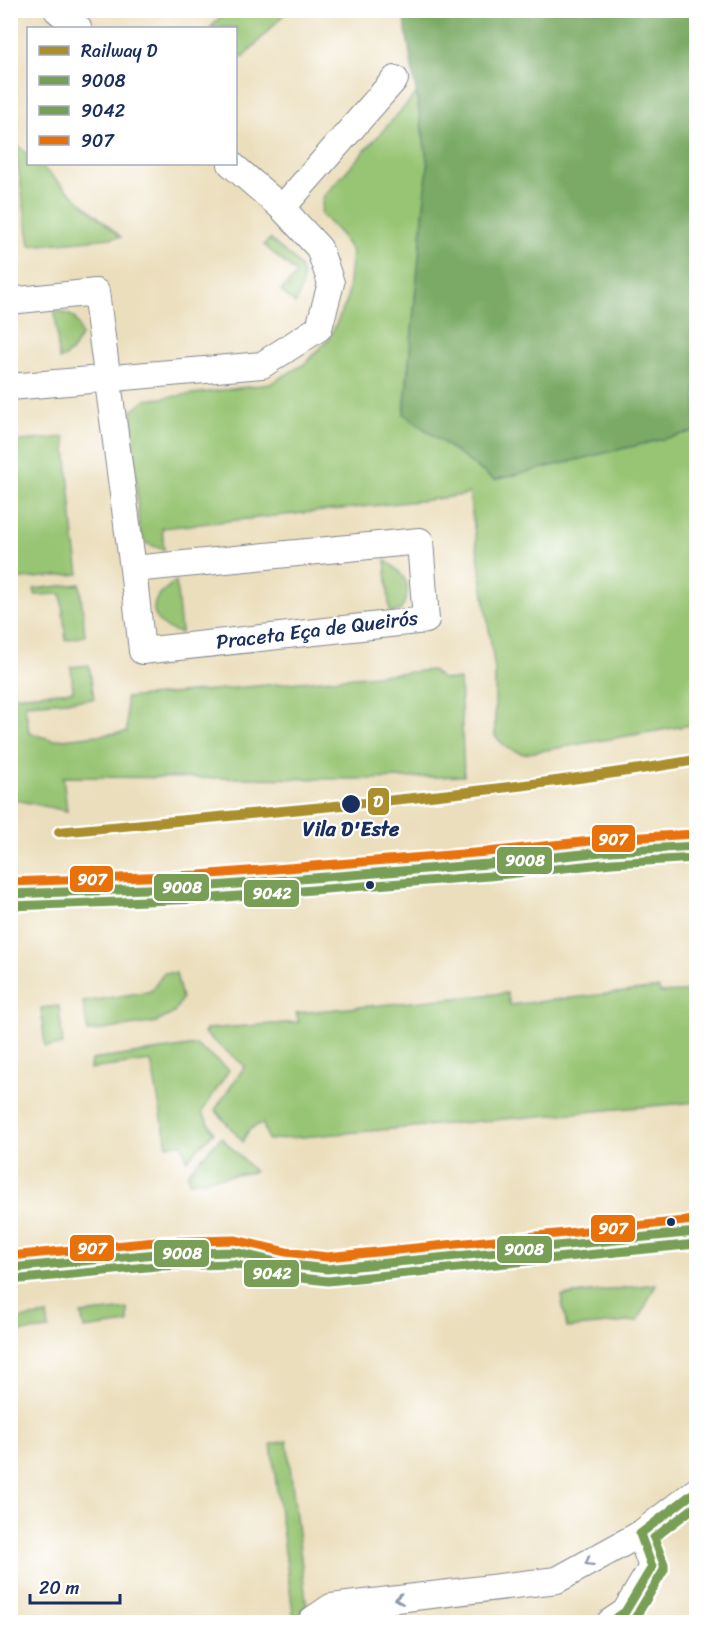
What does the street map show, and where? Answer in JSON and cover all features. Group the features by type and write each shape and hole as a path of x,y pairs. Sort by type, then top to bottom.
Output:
{"street":[{"path":"57,10 77,27"},
{"path":"282,208 395,79"},
{"path":"10,387 262,365 320,328 331,283 319,248 282,208 232,165"},
{"name":"Praceta Eça de Queirós","path":"10,301 96,292 142,651 426,620 420,541 133,569"},
{"path":"10,894 201,887 476,865 611,851 696,846"},
{"path":"10,1268 156,1254 235,1252 284,1264 327,1269 696,1232"},
{"path":"311,1623 331,1607 557,1580 640,1534 696,1491"},
{"path":"609,1623 625,1612 652,1567 640,1534"}],"green space":[{"path":"227,10 287,10 243,58 237,52 237,27 211,27"},
{"path":"403,11 696,11 696,431 494,480 404,414 428,165"},
{"path":"416,94 428,165 404,414 494,480 696,431 696,724 523,754 507,748 495,736 495,671 469,493 428,500 162,528 164,550 145,543 139,527 132,411 146,400 270,384 306,363 329,339 347,301 352,252 341,235 321,214 323,197"},
{"path":"10,138 27,154 27,165 39,165 121,237 30,246 16,152 11,152"},
{"path":"270,239 295,261 302,273 300,291 295,304 281,291 297,274 264,245"},
{"path":"55,311 71,315 78,324 81,336 70,353 59,360"},
{"path":"65,437 79,574 11,580 11,442"},
{"path":"385,560 403,576 407,587 401,610 390,613"},
{"path":"176,581 181,633 159,622 154,611 158,596"},
{"path":"80,584 85,636 66,640 61,594 35,595 34,589"},
{"path":"89,665 94,699 25,704 29,733 53,740 127,732 126,698 432,670 442,679 460,680 464,776 369,779 63,777 67,811 11,799 11,696 73,691 71,667"},
{"path":"164,973 176,973 182,999 174,1013 157,1022 88,1032 83,1002 151,991"},
{"path":"659,988 660,993 696,991 696,1102 268,1140 263,1124 250,1129 243,1142 215,1110 245,1066 204,1033 207,1029 299,1022 296,1013 507,993 510,1005"},
{"path":"59,1006 63,1045 45,1047 41,1008"},
{"path":"196,1045 229,1070 202,1112 214,1132 187,1160 182,1144 167,1145 151,1061 90,1069 91,1060"},
{"path":"221,1137 255,1172 189,1182 188,1172"},
{"path":"656,1284 638,1321 567,1328 561,1296"},
{"path":"128,1309 128,1323 84,1329 81,1314"},
{"path":"47,1315 49,1329 11,1333 11,1320"},
{"path":"287,1441 307,1609 294,1620 271,1444"}],"rail line":[{"name":"D","path":"59,832 458,793 617,773 696,760"}],"transit line":[{"name":"907","path":"10,882 199,875 487,852 610,839 695,834"},
{"name":"9008","path":"10,894 200,887 488,864 611,851 696,846"},
{"name":"9042","path":"10,906 201,899 489,876 612,863 696,858"},
{"name":"907","path":"10,1256 155,1242 235,1240 286,1252 327,1257 695,1220"},
{"name":"9008","path":"10,1268 156,1254 235,1252 284,1264 327,1269 696,1232"},
{"name":"9042","path":"11,1280 157,1266 234,1264 283,1276 328,1281 696,1244"},
{"name":"9008","path":"610,1622 625,1612 652,1567 640,1534 696,1491"},
{"name":"9042","path":"631,1622 664,1570 654,1538 696,1506"}],"place":[{"name":"Vila D'Este","path":"351,804"}]}
